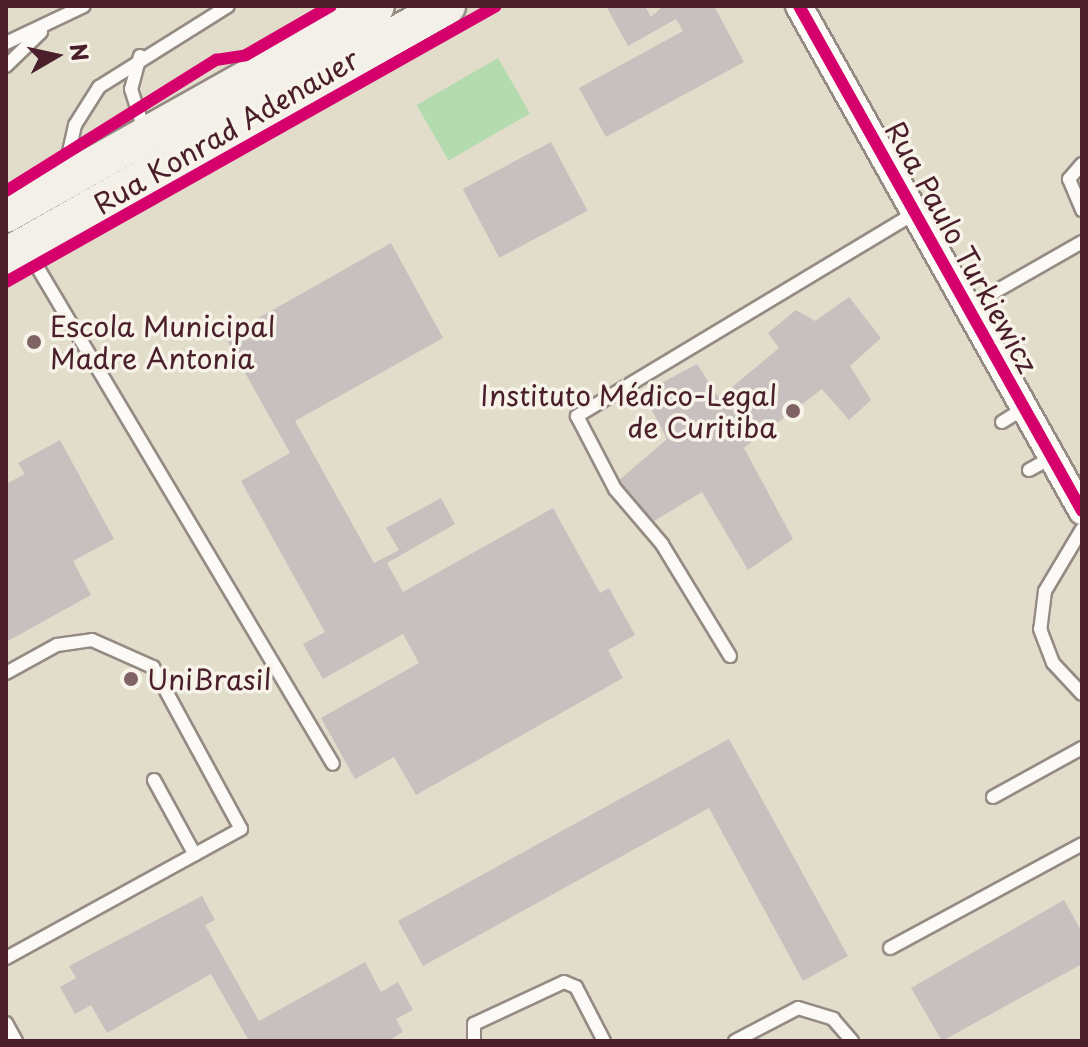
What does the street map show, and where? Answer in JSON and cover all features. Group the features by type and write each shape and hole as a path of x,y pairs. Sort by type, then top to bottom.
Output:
{"main road":[{"name":"Rua Konrad Adenauer","path":"6,214 376,6"},
{"name":"Rua Konrad Adenauer","path":"15,251 447,6"}],"street":[{"name":"Rua Paulo Turkiewicz","path":"799,6 970,306 1013,415 1041,463 1082,511"}],"lane":[{"path":"6,43 84,6"},
{"path":"63,182 82,111 111,76 228,6"},
{"path":"6,66 47,26"},
{"path":"140,56 131,98 146,135 167,152 188,152"},
{"path":"1082,164 1069,179 1082,210"},
{"path":"730,656 662,544 615,489 577,416 915,213"},
{"path":"970,306 1082,242"},
{"path":"15,251 333,764"},
{"path":"1082,529 1045,591 1040,629 1053,663 1082,694"},
{"path":"6,673 57,645 92,640 153,667 241,829 6,958"},
{"path":"993,797 1082,748"},
{"path":"154,780 195,855"},
{"path":"890,948 1082,844"},
{"path":"474,1041 474,1024 564,982 576,987 604,1041"},
{"path":"735,1041 798,1008 833,1019 852,1041"},
{"path":"6,1023 16,1041"}],"green space":[{"path":"498,58 530,113 449,160 417,105"}],"building":[{"path":"606,6 645,6 651,17 663,6 714,6 744,62 606,137 579,88 683,31 676,19 628,46"},
{"path":"551,142 588,211 499,258 463,189"},
{"path":"391,243 443,338 295,421 374,563 399,550 386,528 441,498 455,524 387,563 403,592 553,508 600,593 609,588 635,635 608,650 623,678 416,795 394,757 355,779 321,718 419,663 403,634 323,679 303,644 325,632 241,481 290,453 225,337"},
{"path":"849,297 881,338 850,366 871,400 849,420 822,389 744,448 793,539 748,570 702,492 654,521 617,482 667,439 643,393 697,364 719,398 779,348 768,333 796,310 815,321"},
{"path":"60,440 114,539 73,561 91,595 6,642 6,484 25,474 18,463"},
{"path":"729,739 848,956 803,981 709,808 423,966 398,921"},
{"path":"202,896 215,920 205,925 259,1021 365,962 381,992 398,982 413,1010 396,1019 403,1032 388,1041 249,1041 211,974 107,1033 91,1005 75,1014 60,987 76,978 69,966"},
{"path":"1064,900 1082,932 1082,964 942,1041 911,988"}],"cycle path":[{"path":"6,191 216,60 246,55 331,6"},
{"path":"6,282 496,6"},
{"path":"799,6 1082,511"}],"place":[{"name":"Escola Municipal Madre Antonia","path":"34,342"},
{"name":"Instituto Médico-Legal de Curitiba","path":"793,411"},
{"name":"UniBrasil","path":"131,679"}]}
